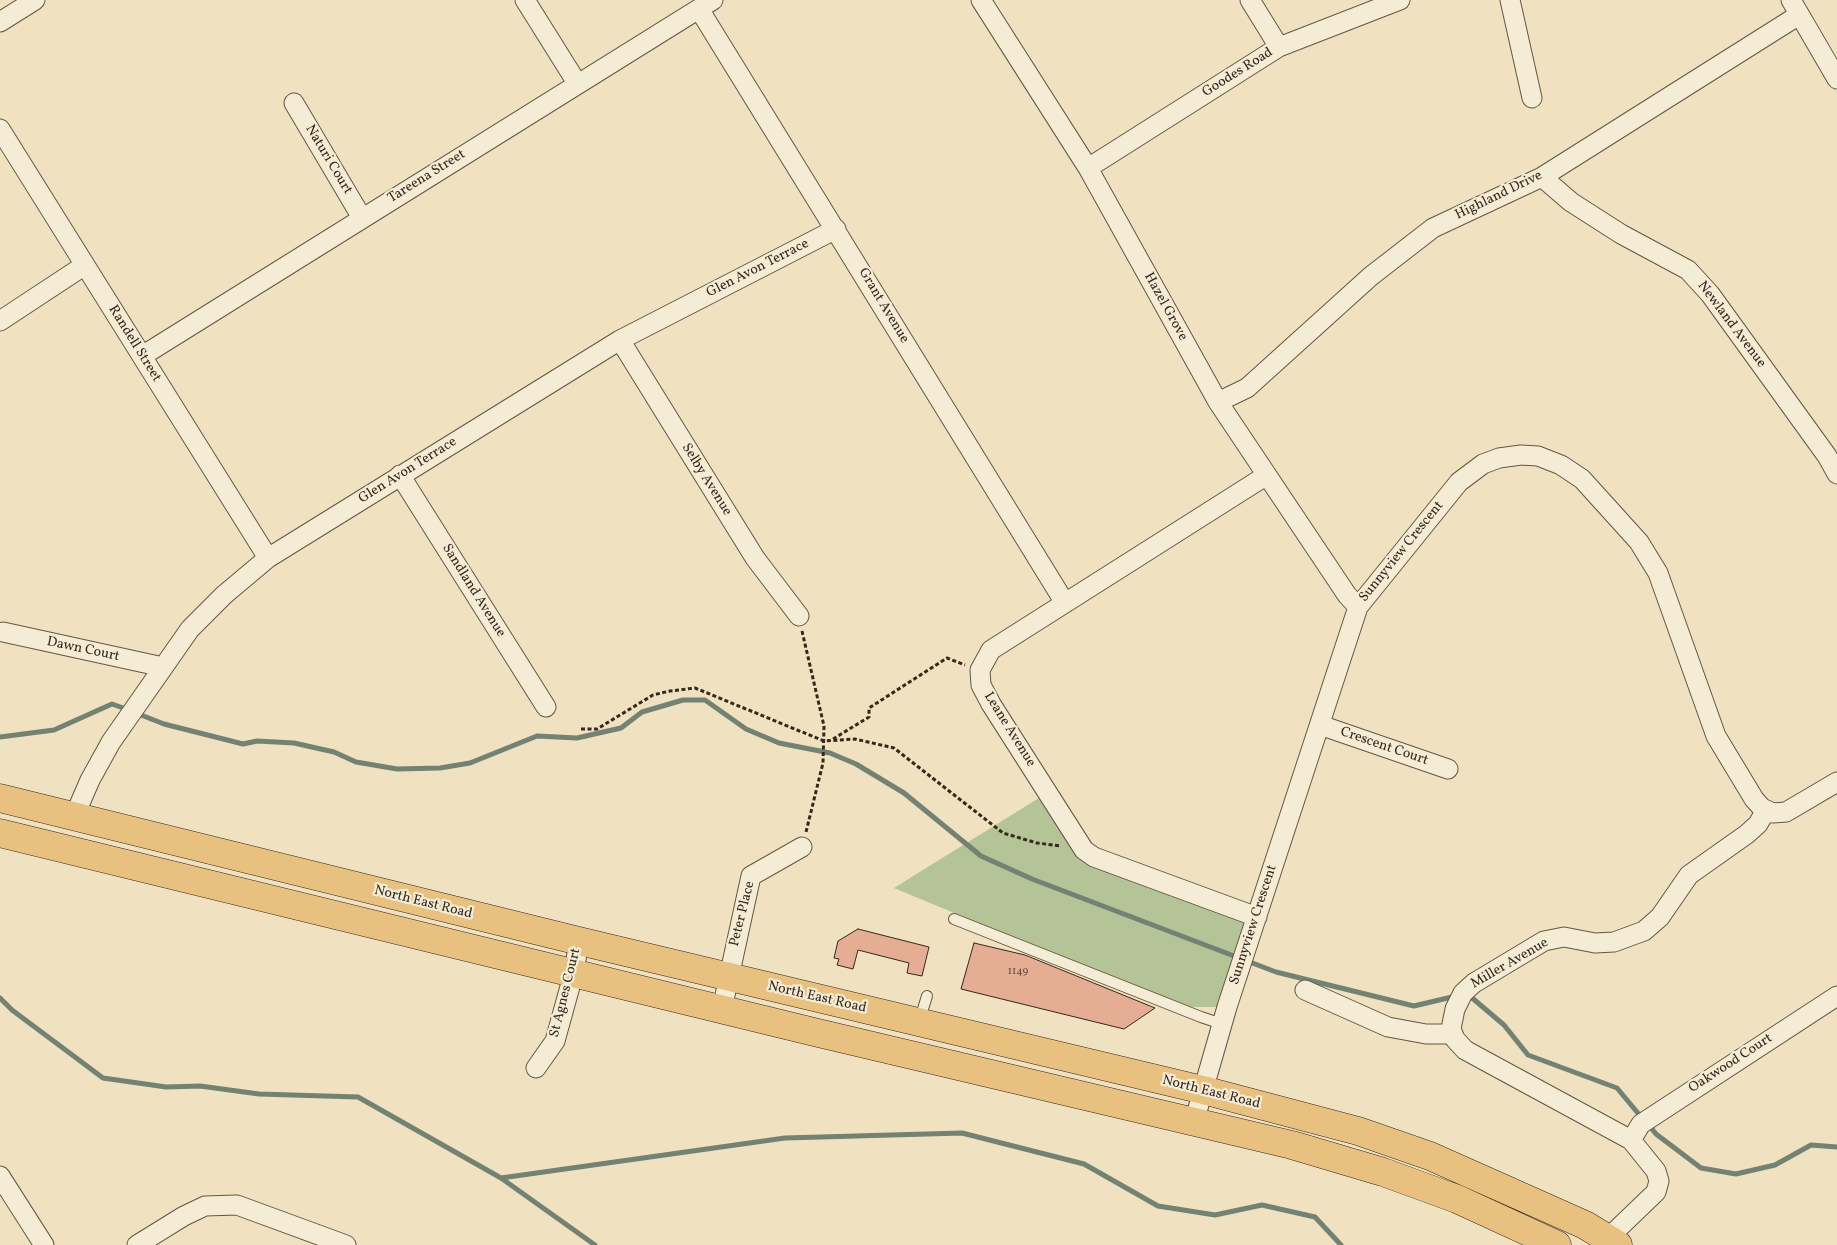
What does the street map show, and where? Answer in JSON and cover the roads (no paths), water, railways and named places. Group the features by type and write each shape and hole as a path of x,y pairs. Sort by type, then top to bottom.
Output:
{"main road":[{"name":"North East Road","path":"0,798 579,941 1202,1090 1358,1132 1430,1156 1586,1225 1613,1242"},
{"path":"28,840 63,827 74,817 78,828 84,836 125,865"},
{"path":"0,833 125,865 1292,1145 1383,1172 1457,1199 1557,1245"}],"street":[{"path":"0,22 35,0"},
{"path":"525,0 577,83"},
{"name":"Hazel Grove","path":"981,0 1088,168 1218,402 1347,595 1358,607"},
{"path":"1250,0 1279,47"},
{"name":"Goodes Road","path":"1088,168 1279,47 1400,0"},
{"path":"1510,0 1532,98"},
{"name":"Tareena Street","path":"142,356 706,4"},
{"name":"Grant Avenue","path":"706,4 836,229 1065,603"},
{"path":"1795,7 1837,79"},
{"name":"Highland Drive","path":"1218,402 1247,388 1371,276 1433,228 1542,177 1795,7"},
{"name":"Naturi Court","path":"294,103 362,218"},
{"name":"Randell Street","path":"0,129 268,558"},
{"name":"Newland Avenue","path":"1542,177 1571,202 1612,229 1688,270 1710,294 1827,456 1837,474"},
{"name":"Glen Avon Terrace","path":"74,817 90,780 126,721 190,629 224,595 268,558 620,340 836,229"},
{"path":"0,321 85,265"},
{"name":"Selby Avenue","path":"620,340 755,558 799,616"},
{"name":"Sunnyview Crescent","path":"1194,1122 1239,970 1258,917 1358,607 1459,482 1473,470 1491,461 1515,455 1538,456 1561,464 1582,479 1647,552 1664,589 1712,727 1754,799 1766,810"},
{"name":"Sandland Avenue","path":"400,475 546,707"},
{"path":"1065,603 1267,475"},
{"name":"Leane Avenue","path":"1065,603 991,650 980,670 981,685 991,704 1084,850 1094,858 1258,917"},
{"name":"Dawn Court","path":"3,632 163,667"},
{"name":"Crescent Court","path":"1320,724 1448,769"},
{"path":"1766,810 1778,813 1790,810 1837,782"},
{"name":"Miller Avenue","path":"1453,1034 1451,1022 1461,996 1486,976 1550,939 1570,937 1595,943 1614,942 1644,931 1660,917 1689,875 1747,834 1758,824 1766,810"},
{"name":"Peter Place","path":"722,1009 751,876 802,848"},
{"name":"St Agnes Court","path":"536,1068 555,1041 574,972 579,941"},
{"path":"1305,990 1388,1027 1426,1034 1453,1034 1465,1050 1544,1091 1642,1126 1659,1181 1658,1186 1650,1200 1613,1242"},
{"name":"Oakwood Court","path":"1642,1126 1837,996"},
{"path":"3,1186 44,1245"},
{"path":"137,1245 205,1206 237,1205 346,1245"}],"lane":[{"path":"954,919 1201,1018 1222,1024"},
{"path":"919,1022 927,996"}],"waterway":[{"path":"136,713 164,724 243,744 257,741 294,743 334,752 356,762 397,769 440,768 470,763 537,736 577,738 621,728 642,712 683,700 705,700 746,729 779,743 830,753 856,764 904,793 981,856 1032,879 1276,972 1414,1006 1456,996"},
{"path":"0,737 54,730 112,704 129,710"},
{"path":"1467,997 1471,997 1504,1025 1528,1055 1617,1088 1642,1118"},
{"path":"0,998 12,1010 103,1078 166,1087 200,1086 259,1094 358,1097 501,1178 595,1245"},
{"path":"1648,1124 1656,1134 1701,1168 1736,1174 1775,1165 1811,1145 1837,1147"},
{"path":"501,1178 785,1138 962,1133 1084,1164 1158,1206 1215,1215 1262,1205 1315,1217 1341,1245"}]}
